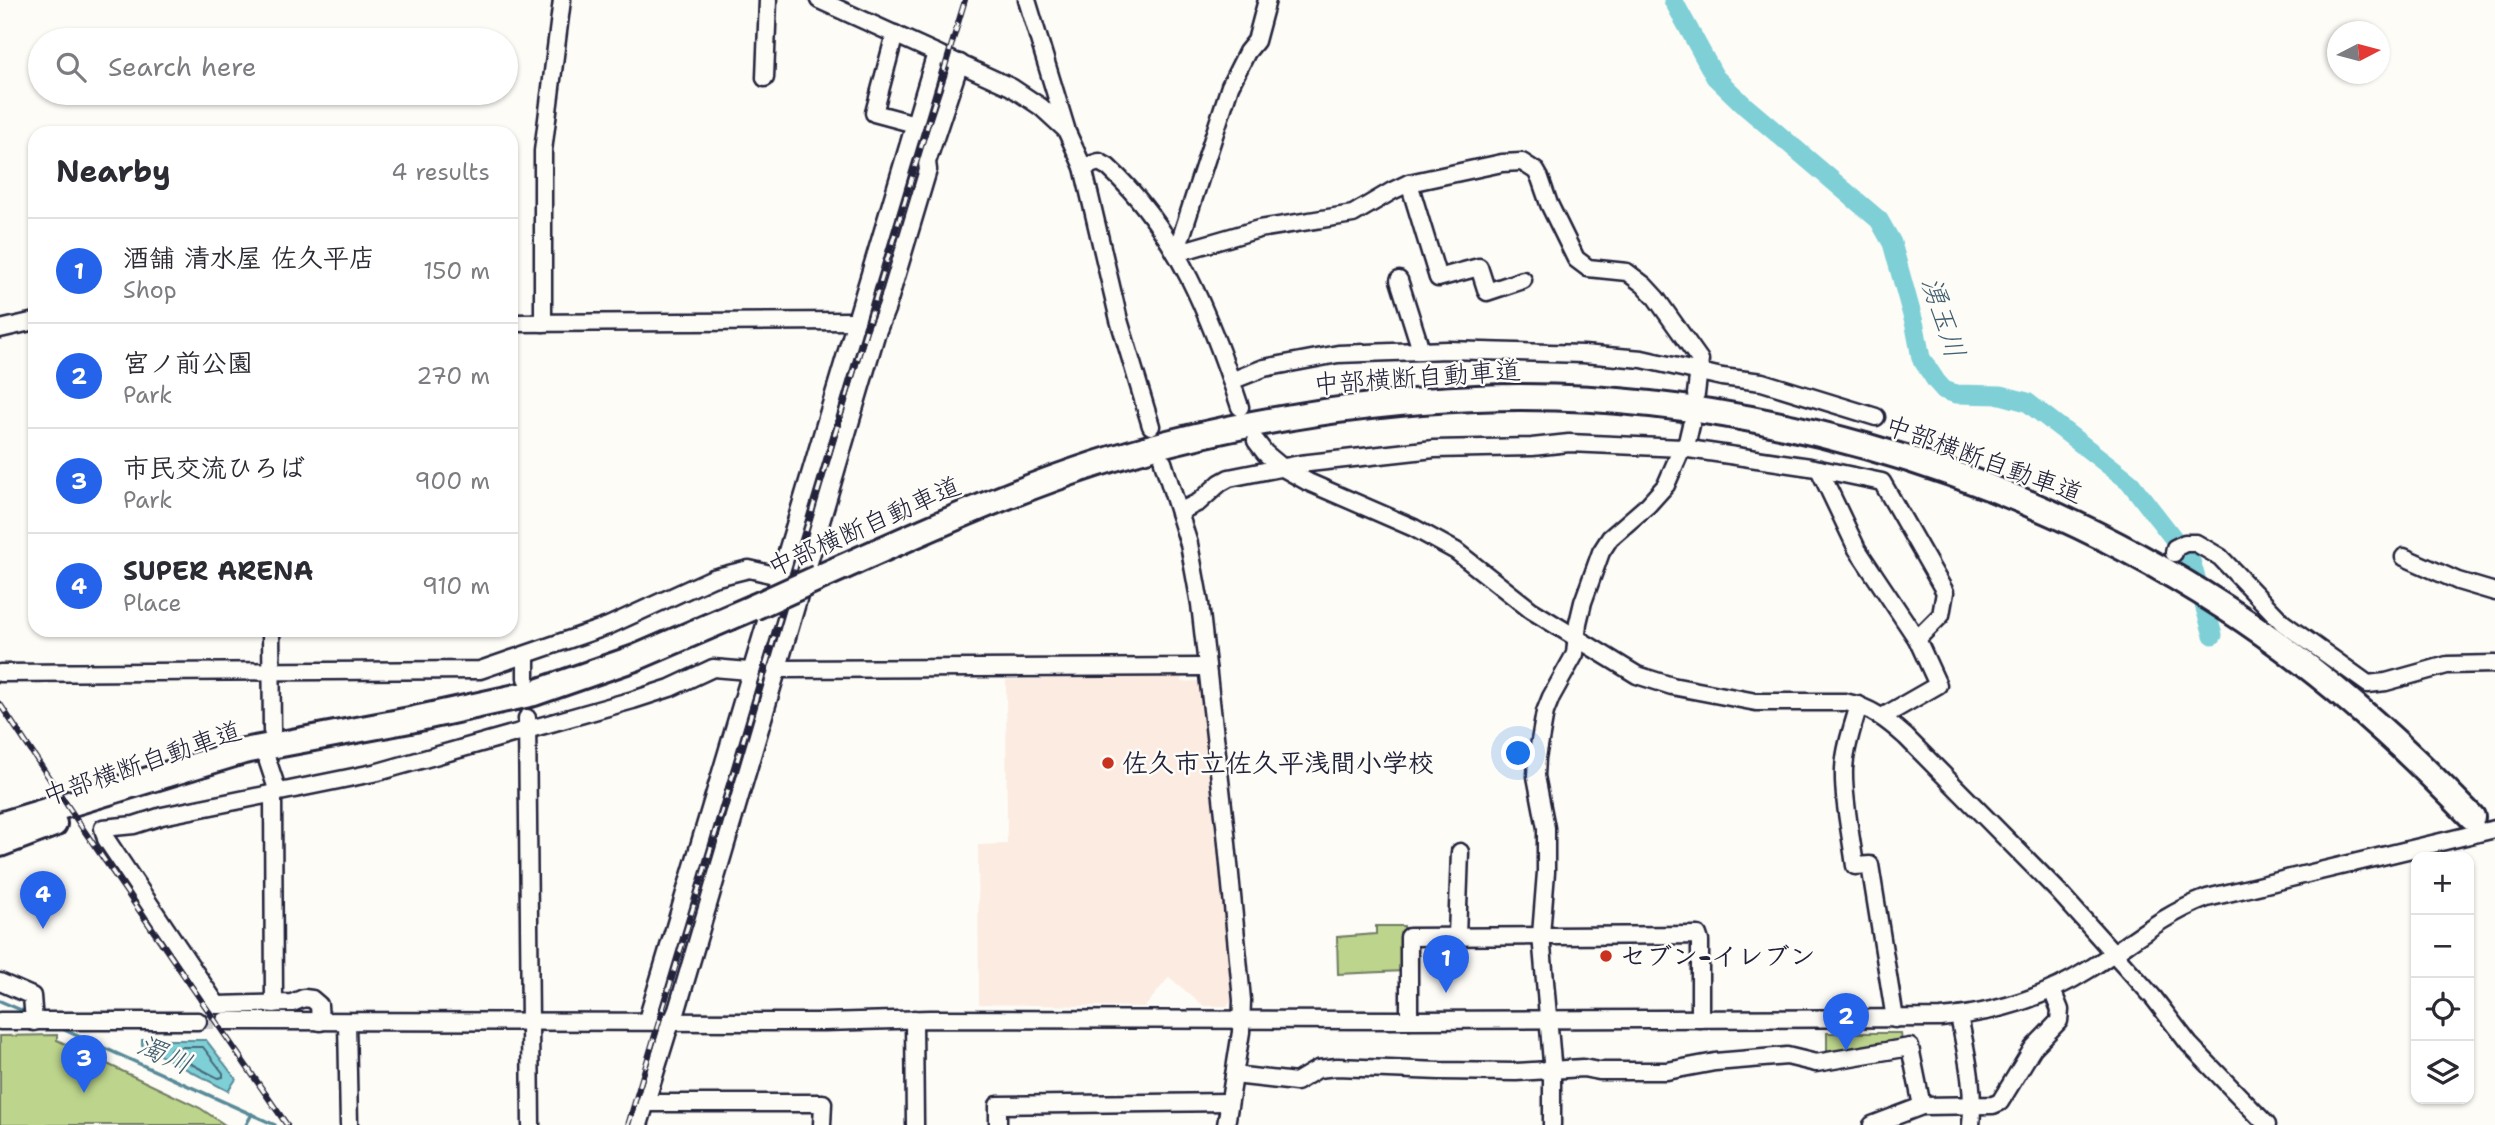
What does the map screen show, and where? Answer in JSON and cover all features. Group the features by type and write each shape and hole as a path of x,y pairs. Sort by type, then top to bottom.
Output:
{"highway":[{"name":"中部横断自動車道","path":"0,825 244,751 534,693 635,658 993,502 1111,459 1169,442 1356,408 1481,398 1583,400 1678,408 1790,427 1945,470 2069,520 2176,554 2225,608 2289,652 2378,724 2472,817"},
{"name":"中部横断自動車道","path":"0,844 110,802 304,740"}],"street":[{"path":"543,323 543,151 562,0"},
{"path":"765,78 768,0"},
{"path":"821,0 1011,87 1041,107 1066,130"},
{"path":"1027,0 1066,130 1083,167 1119,320 1151,426"},
{"path":"1176,253 1230,86 1247,52 1256,41 1267,0"},
{"path":"895,34 874,113 915,124"},
{"path":"647,1020 749,671 936,52"},
{"path":"639,1125 673,1020 876,335 928,170 927,162 960,63"},
{"path":"1083,167 1099,162 1108,167 1157,224 1176,253 1196,289 1240,407"},
{"path":"1176,253 1267,227 1353,215 1409,183 1502,163 1522,162 1530,165 1541,178 1549,204 1576,259 1588,268 1627,272 1656,298 1700,360 1696,394"},
{"path":"1409,183 1438,278 1457,267 1479,267 1487,292 1518,287"},
{"path":"1406,287 1421,350"},
{"path":"518,323 856,321"},
{"path":"0,329 28,323"},
{"path":"1231,381 1264,368 1338,354 1421,350 1534,352 1642,359 1771,384 1870,410"},
{"path":"1552,1125 1551,1069 1541,935 1546,828 1537,789 1537,758 1545,712 1575,654 1583,602 1601,552 1610,537 1648,505 1666,485 1682,448 1687,443 1690,425"},
{"path":"1256,441 1265,453 1283,468 1308,482 1438,539 1471,561 1531,610 1637,675 1672,686 1756,702 1830,701 1859,705 1882,717 1906,737 2057,890 2153,997 2189,1044 2267,1125"},
{"path":"1179,512 1199,502 1229,478 1313,463 1458,448 1532,447 1569,443 1682,448 1819,469 1882,482 1915,539 1945,592 1941,615 1917,639"},
{"path":"1163,462 1195,575 1242,1000 1241,1032 1226,1125"},
{"path":"1819,469 1857,549 1917,639 1938,685 1882,717"},
{"path":"2176,554 2202,545 2220,557 2283,623 2368,684 2386,682 2447,665 2495,664"},
{"path":"2404,557 2458,581 2495,592"},
{"path":"0,673 480,670 608,626 713,579 749,569 779,576"},
{"path":"271,637 272,731"},
{"path":"526,655 526,678"},
{"path":"777,668 1207,667"},
{"path":"320,1022 319,1005 312,999 304,998 292,1003 217,1005 102,833 103,828 134,825 162,816 378,772 527,724 633,700 670,688 713,668 749,671"},
{"path":"1859,705 1844,769 1855,866 1870,865 1901,1019 1910,1047 1922,1106"},
{"path":"527,724 531,1125"},
{"path":"268,762 276,786 274,1004"},
{"path":"225,1021 1901,1019 1959,1016 2000,1008 2052,990 2088,971 2163,918 2207,898 2495,829"},
{"path":"1457,936 1460,852"},
{"path":"1409,1020 1409,937 1541,935 1698,936 1700,1019"},
{"path":"0,982 32,996 28,1022"},
{"path":"1872,1125 1922,1106 1993,1105 2000,1102 2034,1048 2059,1021 2060,1010 2052,990"},
{"path":"1959,1016 1969,1067 1971,1125"},
{"path":"914,1019 915,1125"},
{"path":"0,1021 198,1021"},
{"path":"347,1022 349,1125"},
{"path":"1234,1075 1296,1082 1318,1069 1337,1067 1516,1072 1551,1069 1667,1071 1714,1062 1787,1056 1816,1063 1910,1047"},
{"path":"999,1125 998,1105 1229,1102"},
{"path":"646,1103 823,1103 822,1125"}],"shaded area":[{"name":"佐久市立佐久平浅間小学校","path":"1182,676 1182,682 1199,681 1233,999 1227,1006 1204,1006 1169,977 1145,1007 979,1004 978,845 1007,844 1006,680"}],"green space":[{"path":"1376,926 1404,926 1404,971 1338,974 1337,937 1376,934"},
{"path":"1827,1033 1901,1033 1902,1044 1827,1057"},
{"path":"57,1035 57,1040 200,1108 225,1125 0,1125 0,1036"}],"water":[{"path":"142,1040 206,1040 236,1079 228,1091 142,1046"}],"waterway":[{"name":"湧玉川","path":"1673,0 1715,77 1745,106 1879,220 1892,243 1921,358 1936,381 1944,390 1956,394 2001,395 2027,402 2129,481 2191,561 2213,635"},
{"name":"濁川","path":"0,1001 28,1013"},
{"name":"濁川","path":"60,1028 275,1125"},
{"path":"246,1125 252,1114"}],"tunnel":[{"path":"198,1021 225,1021"}],"railway":[{"path":"628,1125 965,0"},
{"path":"0,704 287,1125"}],"place":[{"name":"佐久市立佐久平浅間小学校","path":"1108,763"},
{"name":"SUPER ARENA","path":"43,929"},
{"name":"セブン-イレブン","path":"1606,956"},
{"name":"酒舗 清水屋 佐久平店","path":"1446,993"},
{"name":"宮ノ前公園","path":"1846,1051"},
{"name":"市民交流ひろば","path":"84,1093"}]}
